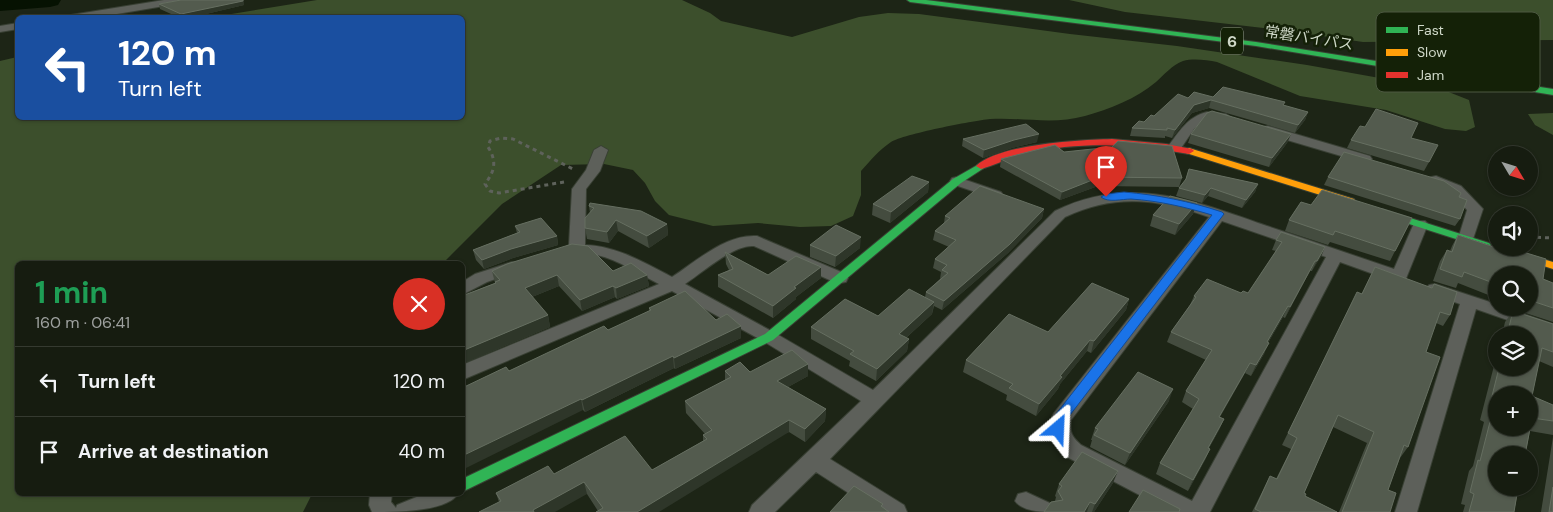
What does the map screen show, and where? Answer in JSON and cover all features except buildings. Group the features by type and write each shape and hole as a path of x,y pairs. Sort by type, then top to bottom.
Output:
{"main road":[{"name":"常磐バイパス","path":"910,0 1256,44 1376,63"},
{"name":"常磐バイパス","path":"958,0 1248,37 1376,56"},
{"name":"常磐バイパス","path":"1540,80 1553,82"},
{"name":"常磐バイパス","path":"1540,90 1553,92"},
{"path":"465,485 769,337 957,181 982,166 1022,152 1058,147 1113,144 1146,144 1174,148 1220,160 1553,266"}],"street":[{"path":"89,15 179,0"},
{"path":"0,28 15,26"},
{"path":"1174,148 1198,117 1209,114 1236,121"},
{"path":"1255,126 1374,162"},
{"path":"577,248 579,189 588,177 602,150"},
{"path":"1419,175 1445,183 1456,189 1475,209 1466,238"},
{"path":"957,181 1012,201"},
{"path":"760,512 815,460 1058,217 1078,204 1106,197 1124,196 1170,200 1219,214 1553,330"},
{"path":"1039,210 1058,217"},
{"path":"1193,512 1074,451 1062,441 1058,429 1061,418 1219,214"},
{"path":"1399,277 1420,224"},
{"path":"465,372 672,285 717,253 745,240 757,241 840,278"},
{"path":"560,252 577,248 580,250 596,250 614,255 769,337 875,400"},
{"path":"1198,512 1335,255"},
{"path":"465,288 481,278 525,262"},
{"path":"1406,512 1470,301"},
{"path":"815,460 896,512"},
{"path":"381,496 380,505 386,512"},
{"path":"405,512 442,496"},
{"path":"1026,500 1046,512"}],"path":[{"path":"502,138 513,139 588,177 499,193 489,192 485,184 495,166 494,156 488,147 490,141 502,138"},
{"path":"1538,237 1553,238"}],"green space":[{"path":"317,0 682,0 710,13 721,21 792,37 859,17 888,13 919,14 1177,46 1307,65 1376,77 1376,92 1449,92 1469,100 1475,127 1466,131 1445,129 1386,110 1300,96 1217,62 1191,60 1175,65 1148,88 1131,98 1113,107 1085,116 1061,120 990,119 923,132 891,142 861,171 861,195 853,216 831,226 800,227 758,223 713,226 669,215 655,201 645,183 633,170 604,164 561,165 502,204 445,261 15,261 15,496 311,496 303,512 0,512 0,61 15,57 15,120 465,120 465,15 225,15"},
{"path":"1069,0 1553,0 1553,40 1540,40 1540,12 1376,12 1376,42 1363,42 1281,30 1125,12"},
{"path":"1553,113 1553,135 1535,125 1528,114"}],"waterway":[{"path":"0,4 50,0"}],"traffic: fast":[{"path":"910,0 1256,44 1376,63"},
{"path":"1540,90 1553,92"},
{"path":"465,485 769,337 957,181 981,166"},
{"path":"1382,212 1485,245"}],"traffic: slow":[{"path":"1189,151 1350,201"},
{"path":"1522,256 1553,266"}],"traffic: jam":[{"path":"981,166 1003,157 1055,145 1112,142 1166,146 1189,151"}],"route":[{"path":"1058,429 1061,418 1219,214 1158,198 1141,196 1106,197"}]}
